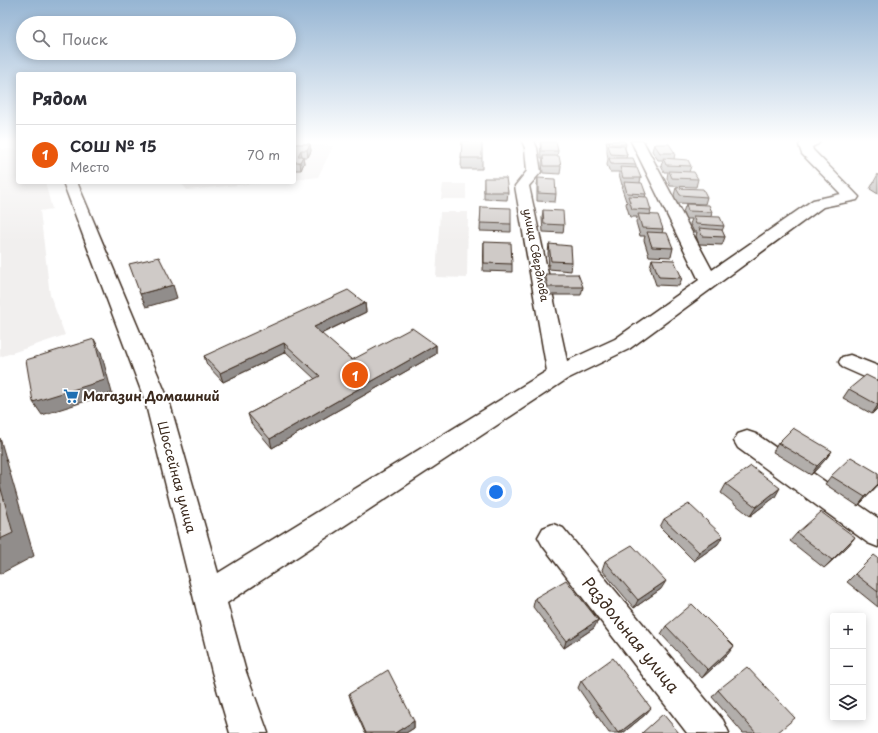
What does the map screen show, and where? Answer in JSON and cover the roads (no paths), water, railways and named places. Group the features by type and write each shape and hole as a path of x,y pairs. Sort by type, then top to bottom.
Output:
{"street":[{"name":"улица Свердлова","path":"531,175 522,186 559,374"},
{"path":"655,175 709,281"},
{"path":"209,596 559,374 622,344 818,203 852,197 830,175"},
{"name":"Шоссейная улица","path":"71,184 157,401 229,672 249,733"},
{"path":"850,362 878,375"},
{"path":"747,441 878,534"},
{"name":"Раздольная улица","path":"553,537 710,733"}],"place":[{"name":"СОШ № 15","path":"355,375"},
{"name":"Магазин Домашний","path":"71,396"}]}
